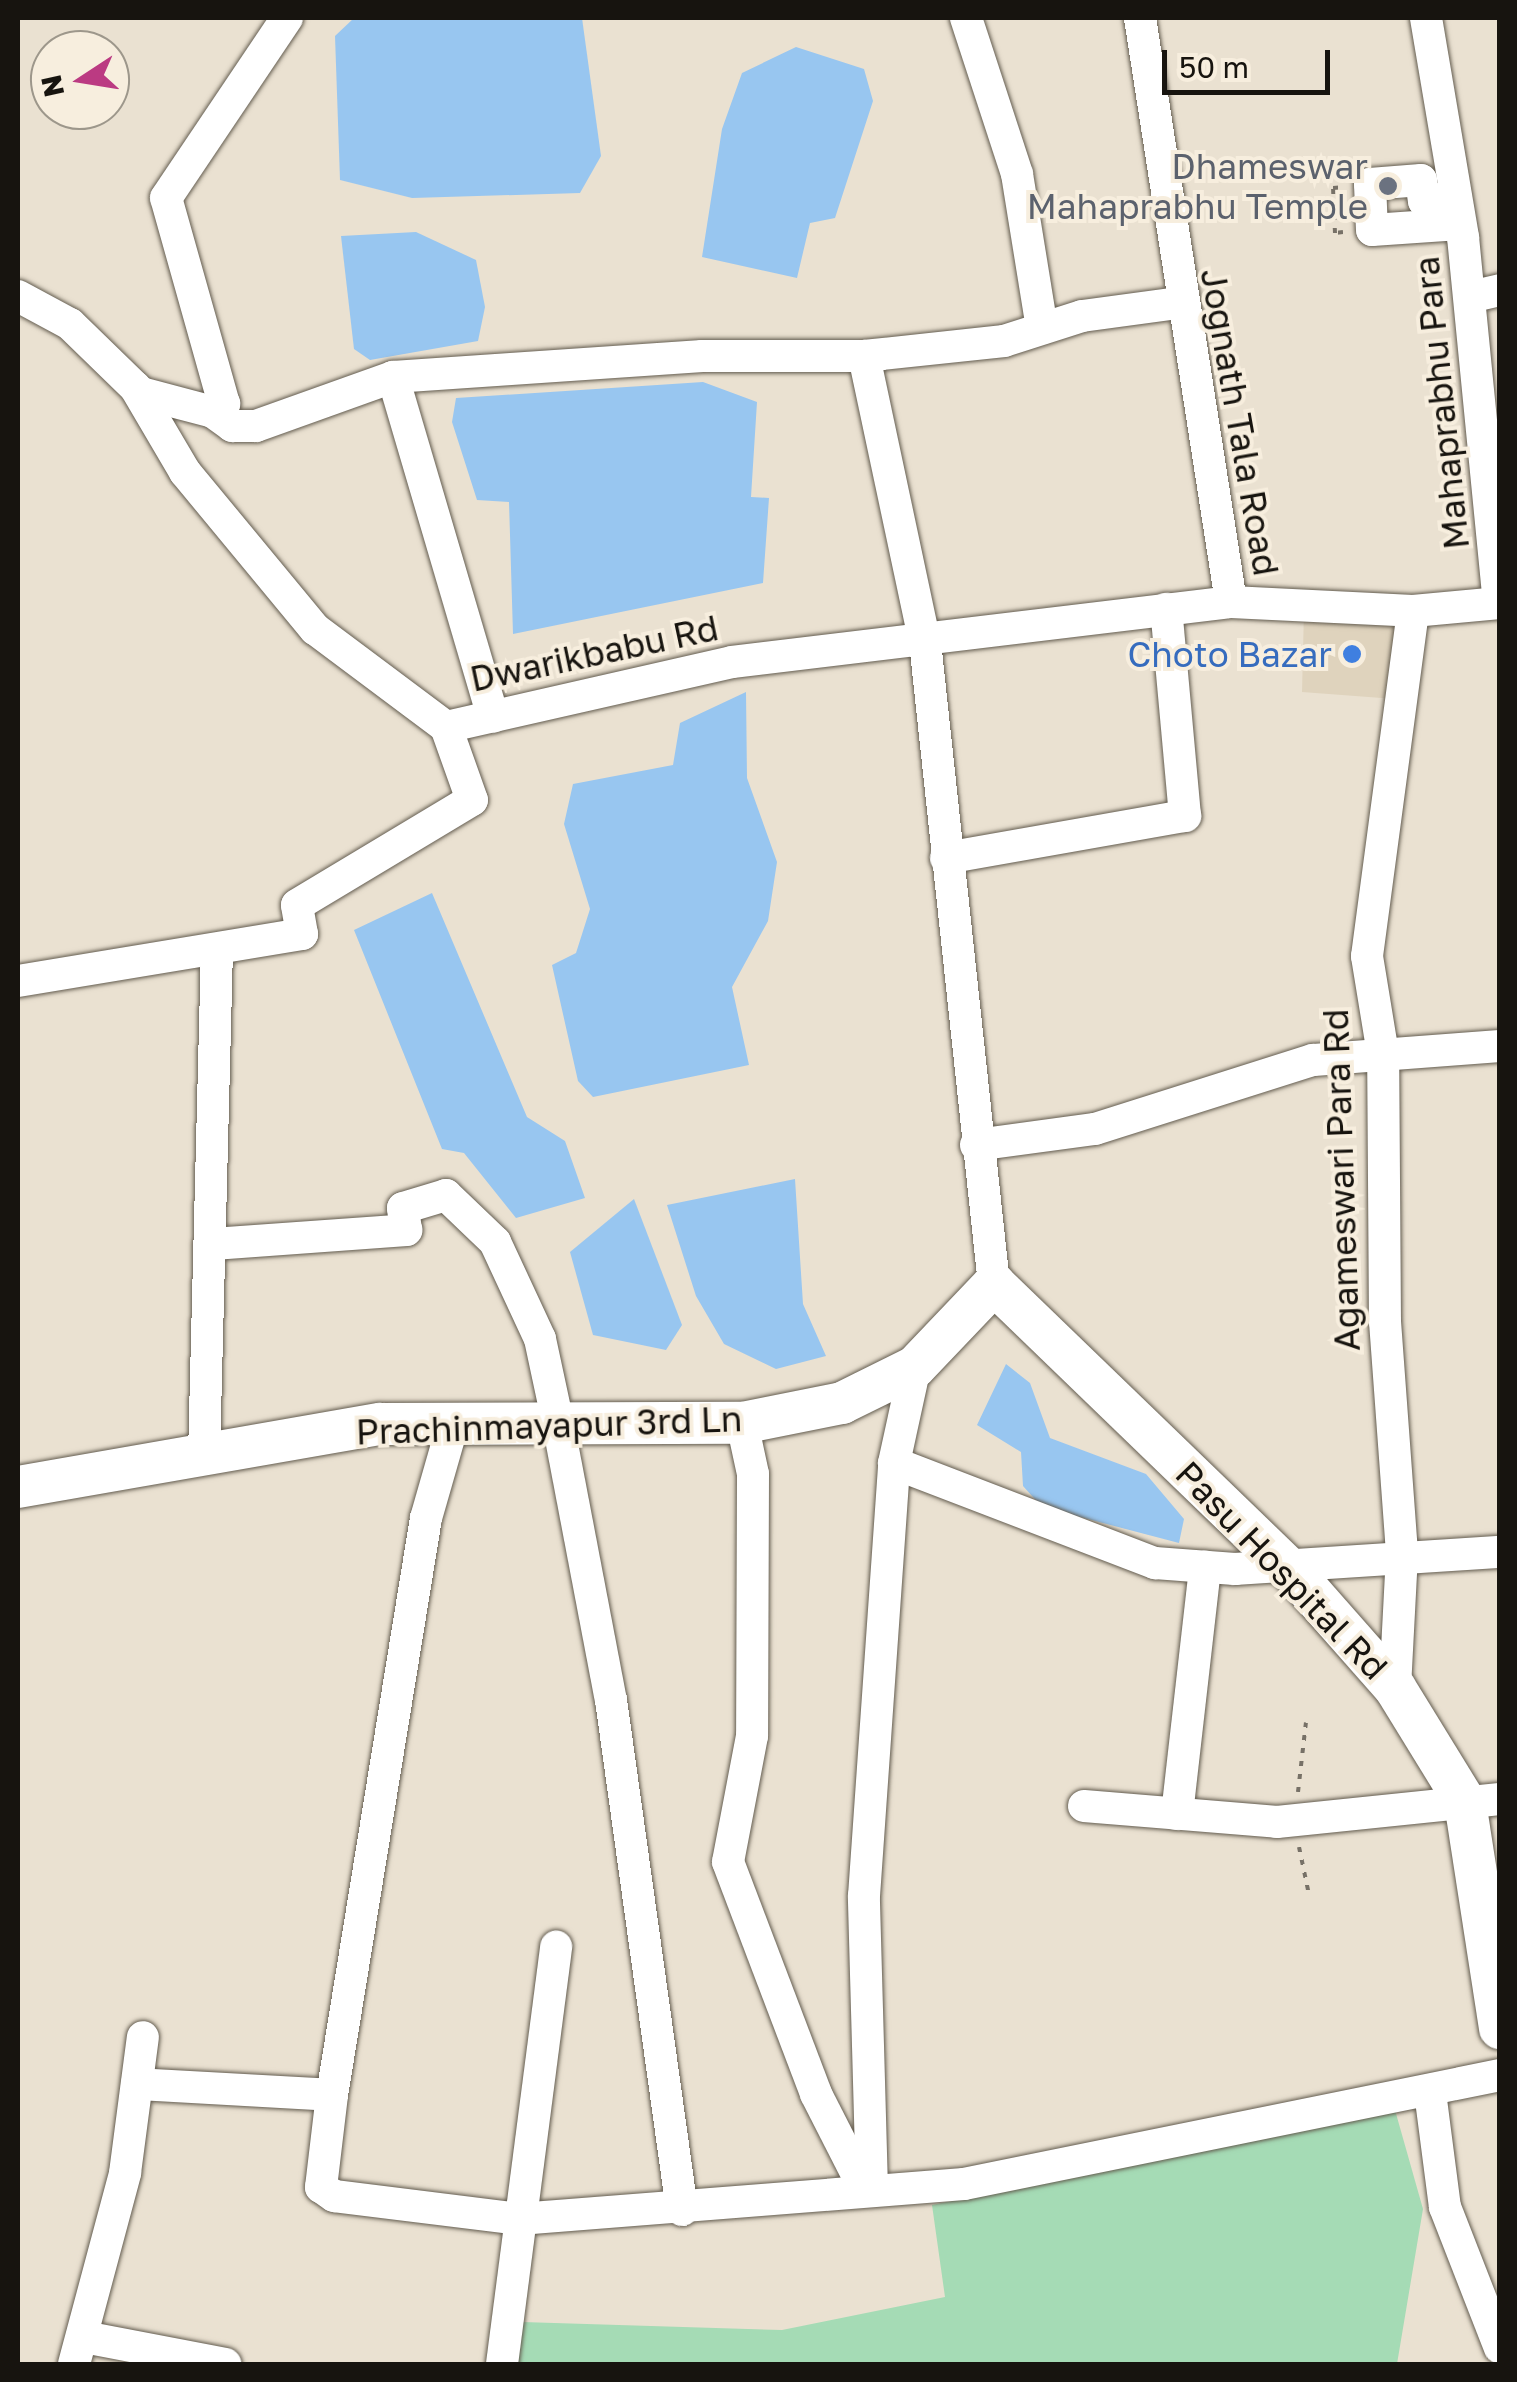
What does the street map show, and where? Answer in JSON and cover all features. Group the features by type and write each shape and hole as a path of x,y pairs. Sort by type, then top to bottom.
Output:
{"main road":[{"name":"Prachinmayapur 3rd Ln","path":"18,1487 380,1424 742,1423 842,1403 915,1367 994,1284"},
{"name":"Pasu Hospital Rd","path":"994,1284 1278,1560 1395,1688 1482,1801 1500,2028"}],"street":[{"path":"213,412 226,391 166,198 288,18"},
{"path":"966,18 1017,174 1042,328"},
{"name":"Jognath Tala Road","path":"1140,18 1178,303 1230,602"},
{"name":"Mahaprabhu Para","path":"1426,18 1449,198 1485,294 1499,603"},
{"path":"18,296 70,324 135,388 185,472 315,630 446,727"},
{"path":"135,388 213,412 232,426 289,420 393,377 683,356 864,356 1178,303"},
{"path":"864,356 932,639 946,858 994,1284"},
{"path":"393,377 494,716"},
{"name":"Dwarikbabu Rd","path":"18,980 302,934 297,905 472,800 446,727 732,662 1166,609 1230,602 1413,611 1499,603"},
{"path":"946,858 1184,816 1166,609"},
{"name":"Agameswari Para Rd","path":"1395,1688 1402,1553 1385,1322 1383,1054 1367,956 1413,611"},
{"path":"204,1455 213,1244 217,950"},
{"path":"976,1145 1095,1128 1313,1060 1500,1046"},
{"path":"213,1244 406,1230 403,1208 446,1195 496,1242 540,1339 558,1424 624,1778 682,2210"},
{"path":"869,2189 864,1896 894,1462 915,1367"},
{"path":"742,1423 753,1474 752,1736 728,1862 816,2094 869,2189"},
{"path":"453,1424 426,1518 320,2187 518,2219 682,2210 869,2189 964,2184 1500,2076"},
{"path":"894,1462 1154,1563 1205,1567 1402,1553 1500,1552"},
{"path":"1176,1814 1205,1567"},
{"path":"1084,1806 1298,1820 1482,1801"},
{"path":"502,2364 556,1946"},
{"path":"143,2037 79,2351 225,2364"},
{"path":"136,2084 332,2095"},
{"path":"1430,2092 1445,2206 1500,2348"}],"path":[{"path":"1306,1722 1298,1820 1309,1896"}],"shaded area":[{"name":"Choto Bazar","path":"1304,610 1407,616 1395,699 1302,692"}],"green space":[{"path":"1395,2110 1423,2209 1397,2364 513,2364 522,2322 782,2330 945,2297 932,2205"}],"water":[{"path":"354,18 582,18 601,156 580,193 412,198 340,180 335,36"},
{"path":"796,47 864,69 873,101 835,218 810,223 797,278 702,257 722,129 742,73"},
{"path":"416,232 476,260 485,307 478,341 370,360 354,349 341,236"},
{"path":"703,382 757,402 751,497 769,498 763,583 513,634 509,502 477,500 452,422 456,398"},
{"path":"746,692 747,778 777,862 768,921 732,987 749,1065 593,1097 578,1081 552,965 576,953 590,909 564,824 573,784 673,765 680,723"},
{"path":"432,893 527,1117 565,1141 585,1198 516,1218 464,1153 442,1149 354,930"},
{"path":"795,1179 803,1304 826,1356 776,1369 724,1344 696,1296 667,1205"},
{"path":"634,1199 682,1325 666,1350 593,1335 570,1252"},
{"path":"1006,1364 1030,1383 1050,1438 1146,1474 1184,1519 1179,1543 1042,1507 1023,1486 1021,1452 977,1425"}],"place":[{"name":"Dhameswar Mahaprabhu Temple","path":"1388,186"},
{"name":"Choto Bazar","path":"1352,654"}]}
